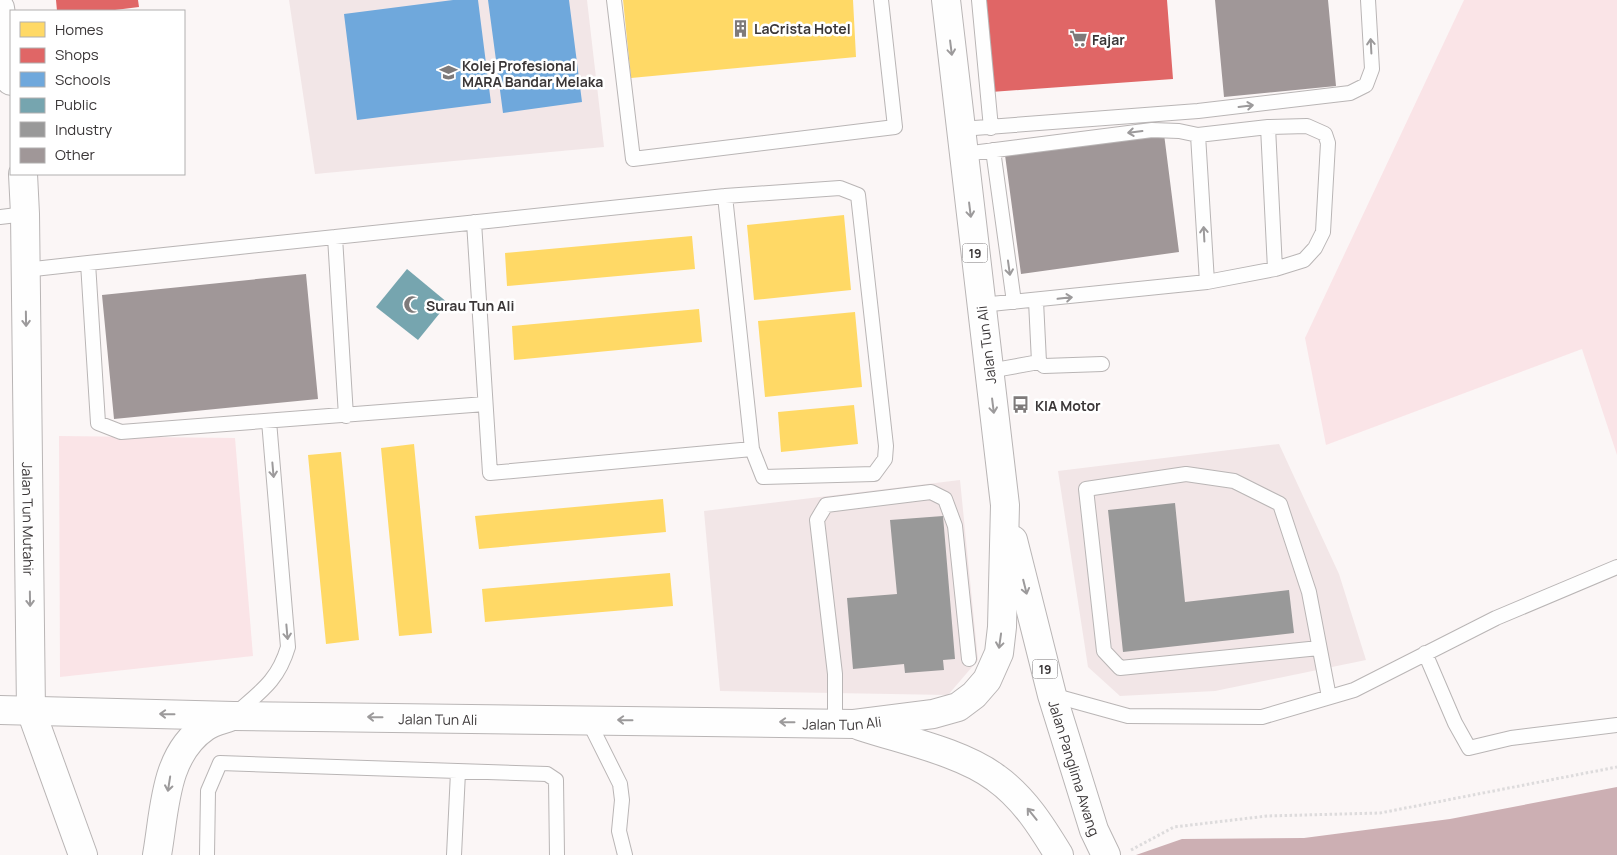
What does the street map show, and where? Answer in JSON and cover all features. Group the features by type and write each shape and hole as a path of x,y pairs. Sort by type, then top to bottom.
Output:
{"main road":[{"name":"Jalan Tun Ali","path":"0,710 234,716 844,723 933,714 958,707 974,695 987,680 998,653 1002,628 1005,505 946,0"},
{"path":"0,8 10,74"},
{"name":"Jalan Tun Mutahir","path":"22,175 13,215 26,270 32,711 83,855"},
{"name":"Jalan Panglima Awang","path":"1005,505 1052,695 1094,830 1117,853"},
{"path":"157,855 170,775 181,749 206,726 234,716"},
{"path":"844,723 968,761 996,777 1016,794 1036,819 1059,855"}],"lane":[{"path":"614,0 633,158 895,128 881,0"},
{"path":"979,0 991,128"},
{"path":"962,142 991,128 1198,111 1350,93 1366,85 1372,69 1368,0"},
{"path":"962,142 993,150 1152,130 1179,131 1198,135 1306,126 1324,134 1328,142 1323,232 1315,248 1304,260 1275,269 1207,282 1036,301 981,304"},
{"path":"1268,128 1275,269"},
{"path":"1198,135 1207,282"},
{"path":"993,150 1014,302"},
{"path":"26,270 725,196 840,188 858,195 886,446 885,459 874,474 762,477 752,449 725,196"},
{"path":"474,222 490,473 752,449"},
{"path":"335,237 346,416"},
{"path":"88,263 98,423 121,432 485,404"},
{"path":"1036,301 1039,362 1044,366 1102,364"},
{"path":"989,371 1039,362"},
{"path":"234,716 269,684 282,668 288,647 269,421"},
{"path":"1319,648 1120,668 1104,651 1086,489 1186,474 1234,481 1280,504 1309,592 1329,697"},
{"path":"844,723 835,674 817,520 826,505 931,492 945,499 955,526 969,659"},
{"path":"1052,695 1128,716 1262,717 1354,690 1496,618 1617,567"},
{"path":"1425,653 1455,723 1469,748 1512,738 1617,724"},
{"path":"588,720 620,784 622,800 619,831 626,855"},
{"path":"207,855 208,791 220,763 547,774 556,780 557,855"},
{"path":"454,855 458,772"}],"path":[{"path":"1117,853 1174,827 1266,816 1380,812 1617,767"}],"shaded area":[{"name":"Kolej Profesional MARA Bandar Melaka","path":"289,0 587,0 604,147 315,174"},
{"path":"1464,0 1617,0 1617,455 1582,349 1326,445 1305,338"},
{"path":"59,436 235,438 253,656 60,677"},
{"path":"1279,444 1339,574 1366,660 1215,691 1120,696 1088,667 1058,471"},
{"path":"960,480 978,660 948,695 720,691 704,511"},
{"path":"1617,787 1617,855 1136,855 1182,839 1304,838 1450,819"}],"building: Homes":[{"name":"LaCrista Hotel","path":"623,0 853,0 856,57 631,78"},
{"path":"844,215 851,290 754,300 747,225"},
{"path":"692,236 695,269 507,286 505,253"},
{"path":"699,309 702,342 514,360 512,326"},
{"path":"855,312 862,387 765,397 758,321"},
{"path":"854,405 858,444 781,452 778,412"},
{"path":"414,444 432,633 399,636 381,448"},
{"path":"341,452 359,640 326,644 308,455"},
{"path":"663,499 666,532 479,549 475,516"},
{"path":"670,573 673,606 485,622 482,589"}],"building: Shops":[{"path":"56,0 138,0 139,7 115,10 57,10"},
{"name":"Fajar","path":"984,0 1167,0 1173,79 991,92"}],"building: Schools":[{"path":"453,0 478,0 491,103 357,120 344,14"},
{"path":"488,0 569,0 582,102 503,113"}],"building: Public":[{"name":"Surau Tun Ali","path":"407,269 448,303 418,340 376,307"}],"building: Industry":[{"path":"1175,503 1185,602 1289,590 1294,633 1123,652 1108,510"},
{"path":"943,516 955,659 943,660 944,670 905,673 904,664 853,669 847,598 897,594 890,520"}],"building: Other":[{"path":"1215,0 1328,0 1336,86 1224,97"},
{"path":"1164,134 1179,252 1021,274 1005,155"},
{"path":"306,274 318,399 114,419 102,295"}],"place":[{"name":"LaCrista Hotel","path":"740,28"},
{"name":"Fajar","path":"1078,39"},
{"name":"Kolej Profesional MARA Bandar Melaka","path":"448,73"},
{"name":"Surau Tun Ali","path":"412,305"},
{"name":"KIA Motor","path":"1021,405"}]}
